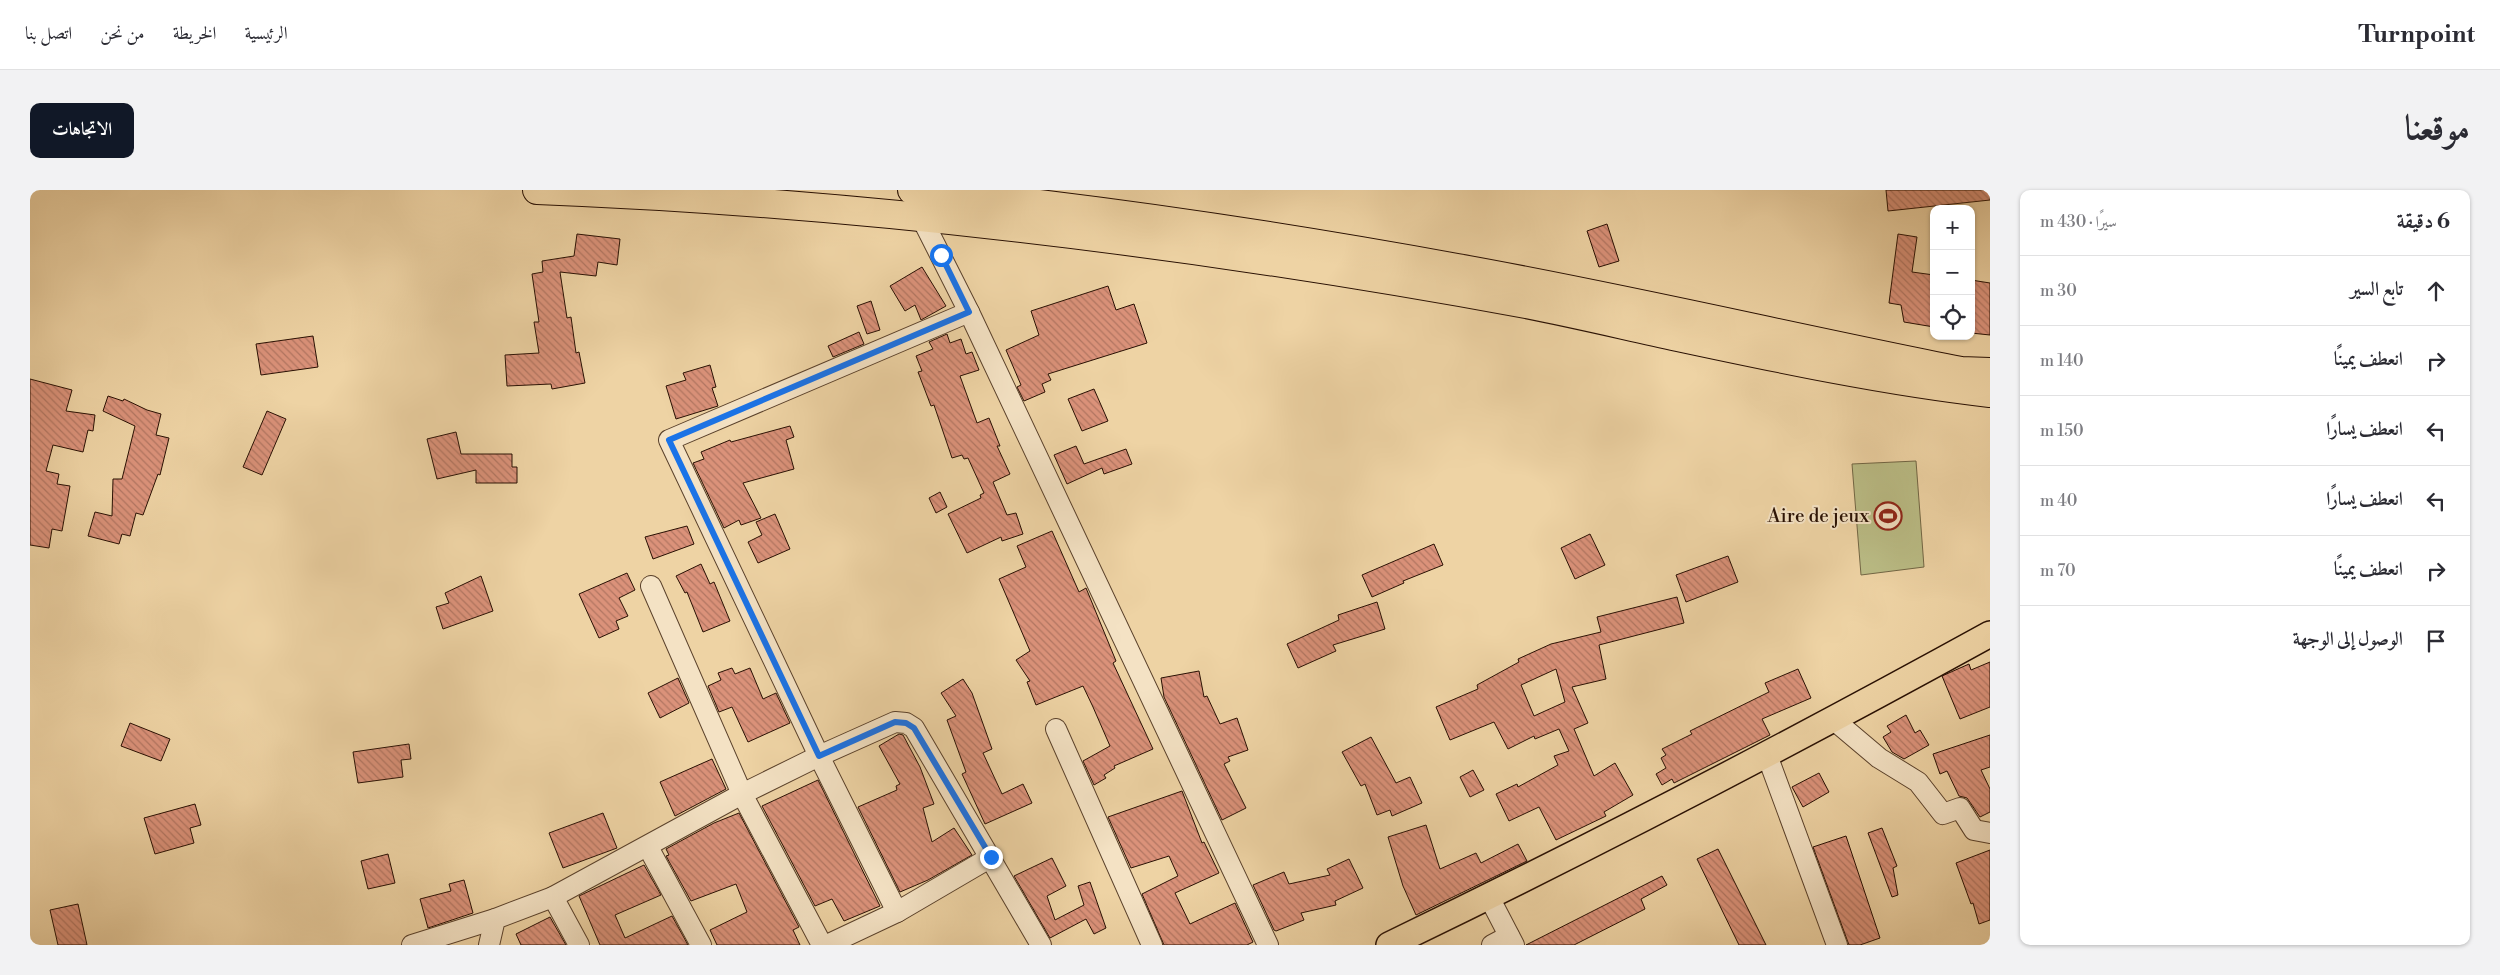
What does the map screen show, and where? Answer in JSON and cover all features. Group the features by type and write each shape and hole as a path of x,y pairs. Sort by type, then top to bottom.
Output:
{"highway":[{"path":"537,190 666,196 820,207 1154,244 1405,283 1530,305 1809,364 1990,393"},
{"path":"912,190 1216,226 1460,268 1961,371 1990,372"}],"main road":[{"path":"1389,945 1489,897 1767,755 1990,634"}],"street":[{"path":"906,190 969,312 1268,945"},
{"path":"897,912 819,756 669,440 969,312"},
{"path":"651,586 742,794 822,945"},
{"path":"1834,720 1878,758 1918,782 1944,814 1960,808 1974,830 1990,834"},
{"path":"412,945 495,920 554,897 742,794 819,756 895,722 906,723 914,728 1041,945"},
{"path":"1056,729 1152,945"},
{"path":"1767,755 1837,945"},
{"path":"648,847 701,945"},
{"path":"826,945 897,912 991,857"},
{"path":"554,897 579,945"},
{"path":"1489,897 1505,942"},
{"path":"489,945 495,920"}],"green space":[{"name":"Aire de jeux","path":"1916,461 1924,567 1861,575 1852,464"}],"building":[{"path":"1886,190 1990,190 1990,200 1888,211"},
{"path":"1607,224 1619,261 1599,267 1587,231"},
{"path":"577,234 620,239 617,265 598,262 596,276 560,272 567,318 571,317 576,353 579,352 585,383 552,389 551,384 507,386 505,355 539,353 534,322 539,322 532,274 543,272 542,261 574,256"},
{"path":"1898,234 1917,237 1912,272 1930,274 1930,326 1904,322 1901,305 1889,303"},
{"path":"922,267 946,306 921,320 915,305 905,311 890,286"},
{"path":"1975,281 1990,283 1990,335 1975,333"},
{"path":"1108,286 1116,310 1134,304 1147,343 1048,374 1051,380 1042,384 1045,392 1024,401 1017,387 1021,385 1006,350 1039,335 1031,311"},
{"path":"871,301 880,330 867,334 857,306"},
{"path":"859,332 864,344 833,357 828,346"},
{"path":"947,334 950,343 961,339 966,354 972,352 979,370 960,376 977,423 989,418 1000,446 997,446 1010,474 993,482 1007,515 1016,513 1023,534 1002,541 1001,537 967,553 948,514 981,498 980,495 984,493 968,458 964,459 962,455 952,458 934,405 931,406 918,372 922,371 916,356 933,349 929,342"},
{"path":"313,336 318,367 261,375 256,344"},
{"path":"710,365 716,387 712,388 718,406 676,419 666,386 686,380 683,373"},
{"path":"30,379 72,390 66,411 95,415 93,431 88,430 83,452 53,445 46,471 59,474 57,484 70,486 62,531 52,529 49,548 30,545"},
{"path":"1094,389 1108,421 1082,431 1068,399"},
{"path":"108,396 123,401 124,399 147,410 161,414 156,435 169,438 160,475 158,474 143,515 136,513 130,536 122,534 119,544 88,536 95,512 112,516 113,479 122,479 135,426 103,411"},
{"path":"267,411 286,419 262,475 243,467"},
{"path":"790,426 794,437 786,440 794,469 743,483 761,518 741,525 739,520 724,528 693,463 704,459 701,452 730,440 731,442"},
{"path":"456,432 461,454 512,454 512,467 517,467 517,483 476,483 476,470 437,479 427,439"},
{"path":"1076,446 1084,464 1126,449 1132,464 1104,474 1102,468 1067,484 1054,455"},
{"path":"940,492 947,507 936,513 929,498"},
{"path":"775,514 790,549 758,563 748,542 762,535 756,522"},
{"path":"687,526 694,544 653,559 645,537"},
{"path":"1052,531 1079,592 1086,588 1116,661 1113,663 1153,749 1114,766 1115,768 1104,775 1106,778 1094,785 1083,761 1110,746 1093,707 1083,686 1036,705 1027,682 1030,681 1016,660 1030,651 999,579 1026,567 1017,546"},
{"path":"1590,534 1605,565 1575,579 1561,548"},
{"path":"1434,544 1443,565 1403,581 1404,583 1372,597 1362,575"},
{"path":"1728,556 1738,582 1686,602 1676,575"},
{"path":"701,564 710,584 714,582 730,621 703,632 687,592 685,593 676,576"},
{"path":"627,573 635,590 619,598 628,616 616,621 619,629 599,638 579,594"},
{"path":"481,576 493,611 443,629 436,607 449,603 445,593"},
{"path":"1677,597 1684,623 1599,645 1606,679 1572,687 1588,723 1574,729 1594,776 1615,763 1633,795 1604,812 1606,816 1556,840 1539,807 1509,821 1496,794 1517,784 1518,787 1558,765 1554,756 1569,751 1559,729 1535,739 1534,736 1508,749 1494,722 1450,740 1436,707 1478,689 1477,685 1519,662 1518,659 1551,644 1601,632 1597,617","holes":["1556,669 1565,702 1534,716 1521,685"]},
{"path":"1377,602 1385,629 1333,645 1336,651 1298,668 1287,644 1339,620 1338,615"},
{"path":"1990,662 1990,707 1960,719 1942,676 1969,664 1971,670"},
{"path":"732,668 735,674 750,668 763,699 776,693 790,723 748,742 732,707 719,712 708,686 721,680 718,673"},
{"path":"1798,669 1811,698 1762,719 1770,735 1674,783 1672,779 1662,785 1656,774 1666,768 1661,758 1666,755 1662,749 1692,734 1690,731 1769,692 1765,683"},
{"path":"1199,671 1204,697 1207,696 1220,724 1237,718 1248,750 1228,757 1230,761 1224,764 1246,808 1222,820 1164,697 1161,678"},
{"path":"678,678 689,703 660,718 648,693"},
{"path":"963,679 972,693 992,749 983,753 1002,794 1023,784 1032,803 985,824 962,774 966,772 947,720 956,716 941,693"},
{"path":"1906,715 1915,733 1920,730 1929,745 1904,759 1892,752 1883,737 1891,732 1887,726"},
{"path":"130,723 170,739 161,761 121,746"},
{"path":"899,734 903,735 920,767 934,804 923,808 932,842 954,828 972,855 928,880 900,892 858,807 897,790 896,786 900,784 879,746"},
{"path":"1990,735 1990,767 1981,770 1990,789 1990,812 1980,817 1967,798 1959,796 1947,771 1940,774 1933,754"},
{"path":"1371,737 1396,783 1410,777 1422,803 1392,816 1390,810 1377,815 1365,784 1361,786 1342,752"},
{"path":"409,744 411,759 401,760 403,777 358,783 353,752"},
{"path":"712,759 726,789 675,816 660,782"},
{"path":"1473,770 1484,790 1470,797 1460,777"},
{"path":"1819,773 1829,792 1803,807 1792,787"},
{"path":"818,780 880,906 844,921 832,899 815,906 762,806"},
{"path":"1182,791 1202,843 1204,842 1219,873 1175,893 1190,924 1235,903 1253,942 1247,945 1164,945 1142,894 1178,876 1169,856 1131,868 1108,817"},
{"path":"195,804 201,825 190,828 194,843 155,854 144,818"},
{"path":"603,813 617,848 563,868 549,833"},
{"path":"739,813 799,927 793,930 800,945 717,945 710,930 747,912 736,884 691,901 666,856 669,855 666,849 714,823"},
{"path":"1426,825 1440,869 1476,853 1481,863 1518,844 1527,861 1416,915 1403,886 1388,837"},
{"path":"1882,828 1897,866 1893,868 1898,895 1892,897 1868,833"},
{"path":"1846,836 1880,938 1860,945 1849,945 1813,847"},
{"path":"1718,849 1766,945 1739,945 1697,859"},
{"path":"1990,850 1990,920 1979,924 1973,903 1971,904 1956,863"},
{"path":"388,854 395,883 368,889 361,861"},
{"path":"1052,858 1066,886 1047,896 1055,920 1084,905 1078,886 1090,882 1106,928 1094,934 1086,919 1050,938 1014,876"},
{"path":"1349,859 1363,888 1335,901 1336,905 1301,913 1304,920 1276,931 1274,930 1253,885 1284,872 1289,884 1330,875 1327,869"},
{"path":"644,865 661,895 615,915 625,938 672,916 688,945 600,945 579,896"},
{"path":"1662,876 1667,885 1641,899 1645,909 1574,945 1526,945"},
{"path":"464,880 473,913 428,928 420,899 451,891 449,884"},
{"path":"78,904 87,945 58,945 50,910"},
{"path":"550,917 566,945 521,945 516,934"}],"place":[{"name":"Aire de jeux","path":"1888,516"}],"route":[{"path":"941,255 969,312 669,440 819,756 895,722 906,723 914,728 991,857"}]}
